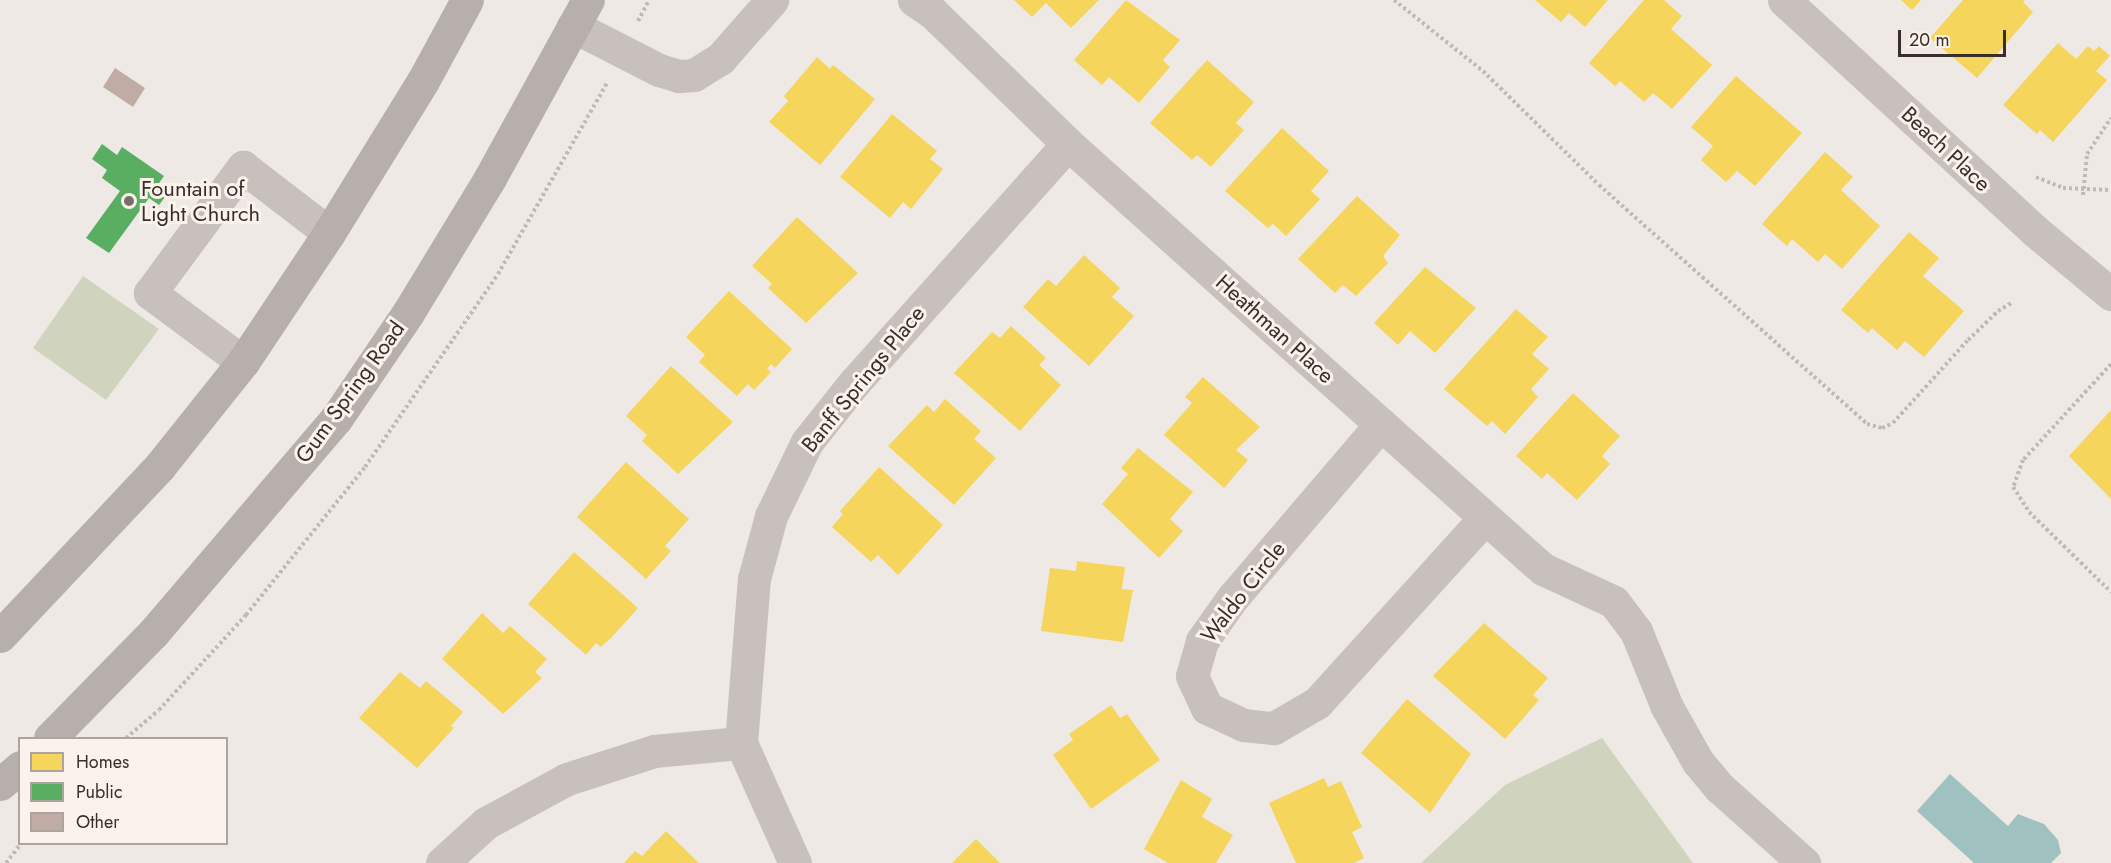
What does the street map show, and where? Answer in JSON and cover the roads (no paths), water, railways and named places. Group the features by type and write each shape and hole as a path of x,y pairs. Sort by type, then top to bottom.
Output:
{"main road":[{"path":"0,636 160,466 243,363 329,233 423,81 467,0"},
{"name":"Gum Spring Road","path":"51,737 154,632 336,419 408,313 484,188 580,13"},
{"path":"0,784 18,769"}],"street":[{"path":"580,13 622,53 679,76 694,75 720,59 772,0"},
{"name":"Heathman Place","path":"914,0 933,13 1014,88 1068,144 1543,569 1614,602 1628,617 1667,707 1698,762 1720,788 1804,863"},
{"name":"Beach Place","path":"1784,0 2035,231 2111,294"},
{"name":"Banff Springs Place","path":"795,863 741,743 754,579 771,516 807,442 854,383 1068,144"},
{"path":"243,363 150,293 243,166 329,233"},
{"name":"Waldo Circle","path":"1382,424 1233,597 1202,641 1192,676 1207,708 1243,725 1274,728 1317,703 1485,518"},
{"path":"442,863 486,823 567,779 654,751 741,743"}],"water":[{"path":"1950,774 2008,826 2018,814 2044,824 2058,840 2061,853 2051,863 1974,863 1917,811"}],"place":[{"name":"Fountain of Light Church","path":"129,201"}]}
